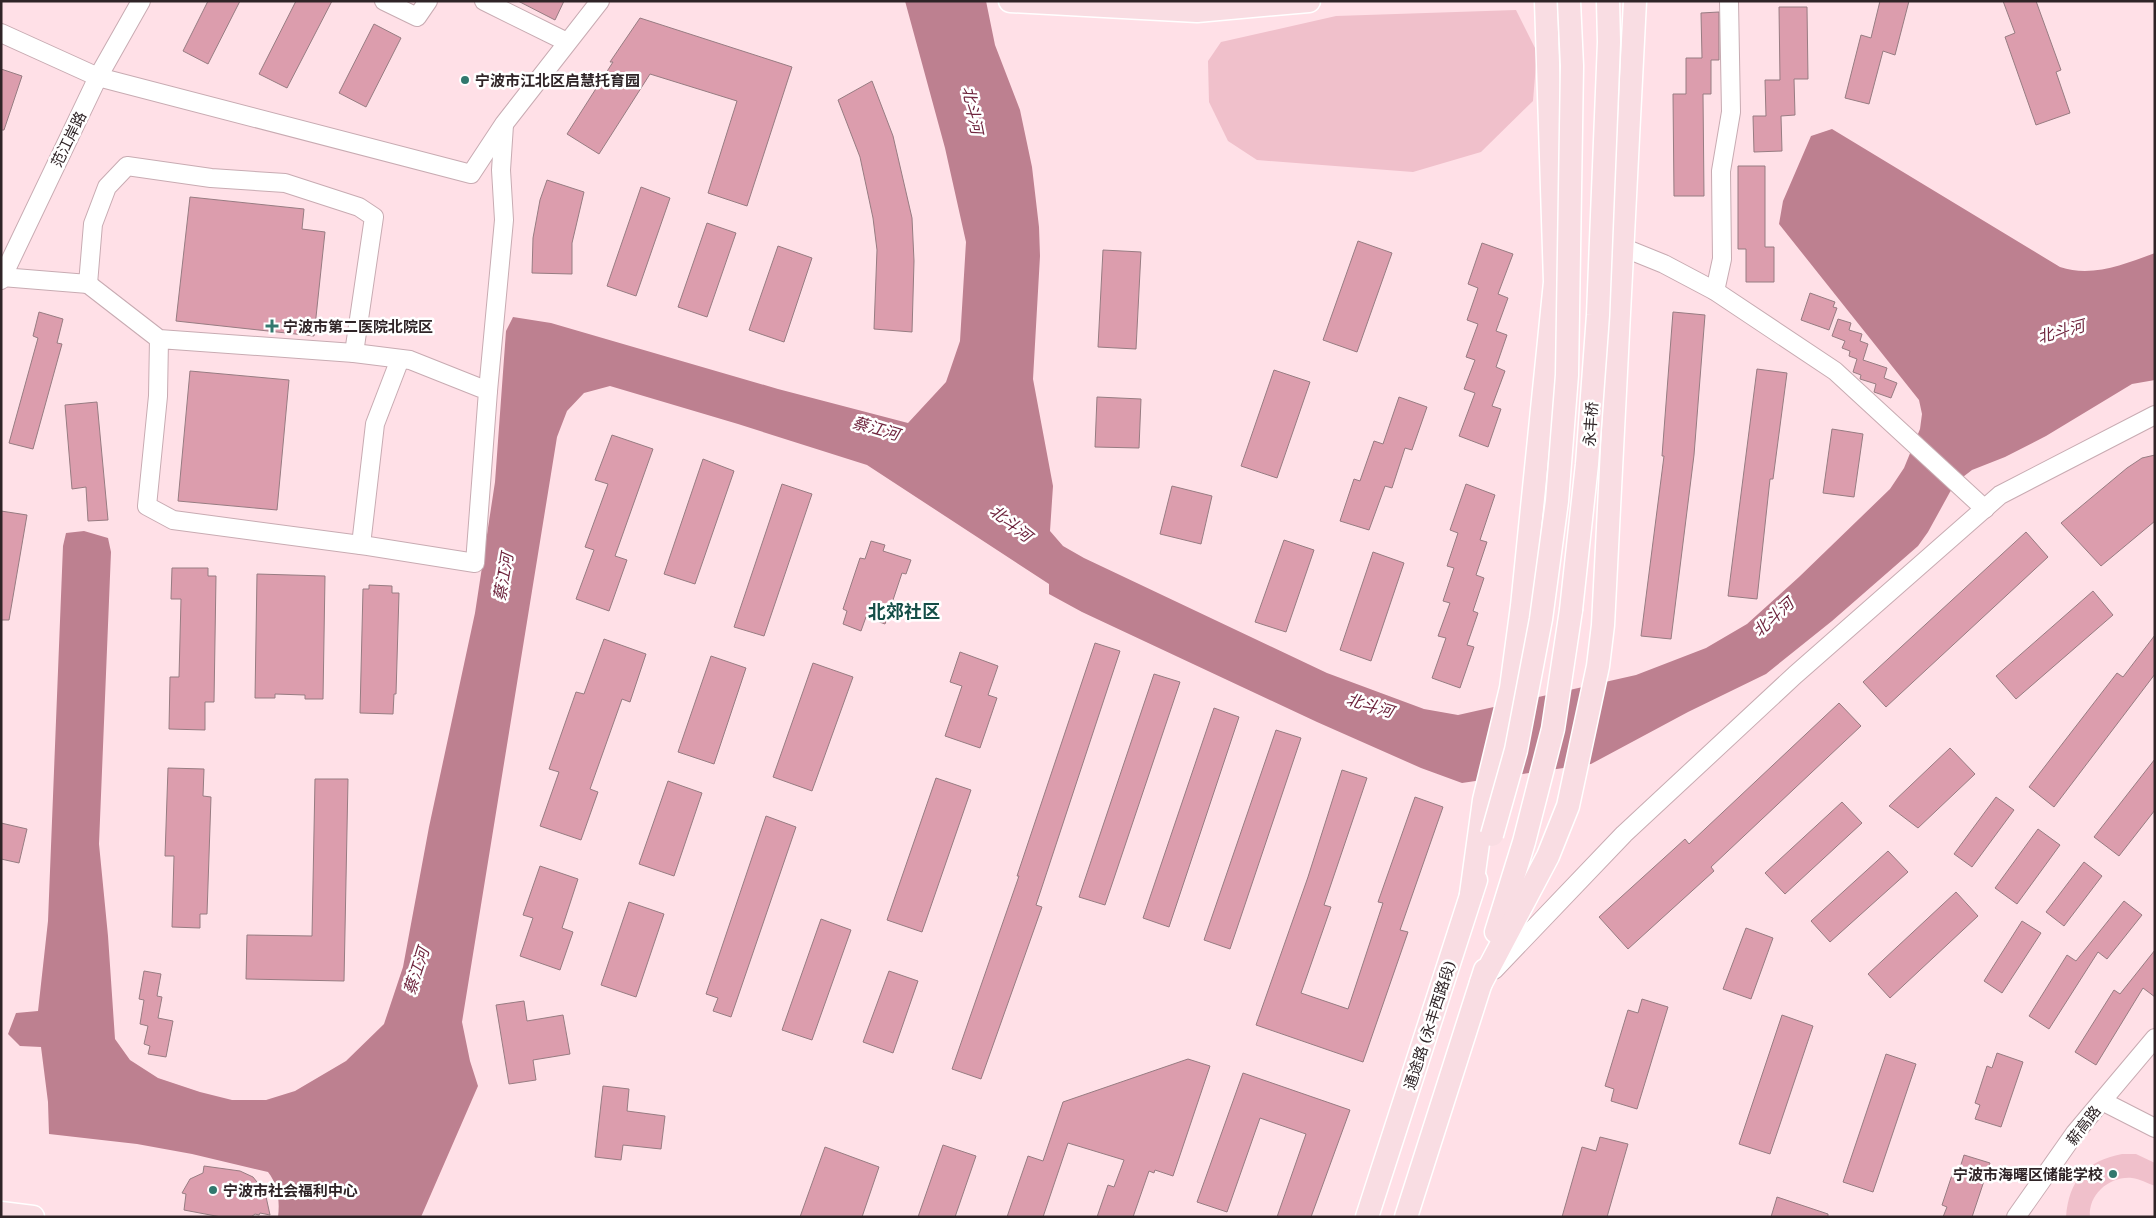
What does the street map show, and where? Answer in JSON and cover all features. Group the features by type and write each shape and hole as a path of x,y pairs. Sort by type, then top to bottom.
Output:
{"main road":[{"path":"1015,2 1197,11 1309,1"},
{"path":"1471,894 1484,800 1511,688 1522,606 1555,282 1546,1"},
{"name":"永丰桥","path":"1492,835 1518,741 1541,619 1557,501 1567,365 1572,66 1569,1"},
{"name":"永丰桥","path":"1481,983 1524,842 1554,729 1571,610 1587,464 1598,315 1608,1"},
{"path":"1406,1217 1481,983 1548,856 1568,806 1598,666 1602,625 1635,1"},
{"name":"通途路 (永丰西路段)","path":"1368,1217 1471,894 1492,835"},
{"path":"1,1213 32,1217"}],"street":[{"name":"范江岸路","path":"2,279 98,77 141,1"},
{"path":"384,1 417,17 428,1"},
{"path":"484,1 567,42"},
{"path":"1,33 98,77 471,174 504,124 600,1"},
{"path":"1715,292 1722,259 1721,171 1731,112 1729,1"},
{"path":"159,339 158,396 147,506 173,520 361,545 475,563 488,391 504,220 501,170 504,124"},
{"path":"88,284 93,224 107,187 127,166 211,178 285,183 359,207 374,217 354,353"},
{"path":"1622,247 1664,264 1715,292 1835,371 1985,508"},
{"path":"2,279 88,284 159,339 354,353 410,360 488,391"},
{"path":"361,545 374,424 400,359"},
{"path":"1481,983 1624,834 1795,676 2000,494 2155,415"},
{"name":"薪高路","path":"2016,1217 2075,1133 2155,1038"},
{"path":"2102,1101 2155,1128"}],"shaded area":[{"path":"1516,10 1537,52 1533,101 1481,152 1413,172 1257,160 1228,141 1209,102 1208,61 1221,42 1336,16"},
{"path":"2122,1154 2136,1154 2155,1163 2155,1186 2132,1178 2116,1180 2102,1188 2097,1194 2090,1209 2090,1217 2066,1217 2071,1193 2082,1174 2098,1162"}],"water":[{"path":"905,1 986,1 995,45 1020,110 1032,167 1039,227 1040,256 1033,379 1053,486 1050,531 1063,546 1084,558 1327,673 1424,709 1458,715 1636,675 1706,648 1747,624 1799,577 1890,489 1904,468 1920,429 1922,414 1919,400 1779,224 1783,201 1811,136 1832,129 2060,267 2084,271 2096,270 2120,265 2155,253 2155,380 2132,384 2046,436 2005,457 1972,470 1959,480 1950,492 1918,546 1832,621 1766,674 1688,712 1591,764 1462,783 1421,768 1317,722 1082,612 1049,594 1049,584 867,465 610,386 584,393 567,411 557,437 462,1022 470,1061 478,1086 421,1217 278,1217 278,1193 268,1172 192,1154 137,1144 49,1134 48,1102 41,1047 20,1046 8,1034 16,1013 38,1011 48,921 63,546 66,533 84,531 108,538 111,552 99,844 115,1039 130,1060 158,1078 200,1092 232,1100 266,1100 295,1091 346,1061 384,1024 403,967 429,827 475,613 495,482 506,331 513,317 551,323 778,389 908,423 946,382 960,341 966,242 945,148"}],"building":[{"path":"208,1 240,1 208,64 183,51"},
{"path":"296,1 332,1 287,88 259,74"},
{"path":"518,1 564,1 555,20"},
{"path":"1880,1 1909,1 1895,55 1883,51 1869,104 1845,98 1861,35 1871,38"},
{"path":"2003,1 2036,1 2061,70 2056,72 2070,113 2036,125 2005,37 2015,33"},
{"path":"1779,7 1807,7 1808,79 1794,79 1795,115 1781,116 1782,151 1754,152 1753,116 1766,116 1765,80 1780,80"},
{"path":"1719,12 1719,60 1711,60 1711,94 1703,94 1704,196 1674,196 1673,94 1686,94 1686,58 1702,58 1701,13"},
{"path":"640,18 792,67 747,206 708,193 737,101 650,74 599,154 567,134 613,62 610,62"},
{"path":"374,24 401,38 366,107 339,93"},
{"path":"1,69 22,76 4,130 1,130"},
{"path":"872,81 893,136 912,218 914,261 912,332 874,329 877,250 873,218 860,157 838,100"},
{"path":"1738,166 1765,166 1765,247 1774,247 1774,282 1746,282 1746,249 1738,249"},
{"path":"547,180 584,192 572,243 572,274 532,273 533,238 540,200"},
{"path":"641,187 670,198 636,296 607,286"},
{"path":"190,197 304,209 302,229 325,232 314,336 176,321"},
{"path":"707,223 736,233 707,317 678,307"},
{"path":"1358,241 1392,253 1357,352 1323,340"},
{"path":"1482,243 1513,254 1498,294 1508,298 1496,331 1507,335 1496,367 1505,371 1492,406 1501,409 1488,447 1459,436 1475,393 1464,389 1475,360 1466,357 1478,324 1467,320 1478,288 1468,284"},
{"path":"778,246 812,258 784,342 749,330"},
{"path":"1103,250 1141,252 1136,349 1098,347"},
{"path":"1810,293 1835,302 1833,307 1837,308 1829,330 1801,320"},
{"path":"39,312 63,319 57,343 62,344 33,449 9,443 38,338 33,336"},
{"path":"1673,312 1705,315 1694,455 1671,639 1641,636 1664,456 1662,456"},
{"path":"1838,319 1851,323 1849,330 1862,334 1860,341 1868,344 1863,360 1887,368 1884,378 1897,383 1891,398 1874,392 1876,384 1860,379 1861,375 1853,372 1857,359 1849,356 1850,351 1842,348 1845,341 1832,336"},
{"path":"1757,369 1787,373 1773,479 1770,479 1757,599 1728,596"},
{"path":"1274,370 1310,382 1277,478 1241,466"},
{"path":"190,371 289,380 277,510 178,501"},
{"path":"1097,397 1141,399 1139,448 1095,447"},
{"path":"1399,397 1427,407 1412,450 1405,448 1392,488 1385,486 1369,530 1340,521 1354,479 1360,481 1374,441 1383,444"},
{"path":"97,402 108,520 88,521 86,487 72,489 65,405"},
{"path":"1832,429 1863,434 1854,497 1823,493"},
{"path":"612,435 653,449 615,556 627,560 609,611 576,599 594,550 585,547 608,484 595,480"},
{"path":"2155,455 2155,521 2101,566 2061,523 2127,468 2142,458"},
{"path":"703,459 734,471 695,584 664,574"},
{"path":"782,484 812,494 764,636 734,627"},
{"path":"1466,484 1495,495 1480,540 1487,542 1476,575 1484,578 1473,611 1478,613 1467,645 1474,647 1460,688 1432,678 1446,638 1438,636 1450,603 1443,601 1454,568 1447,566 1458,533 1450,530"},
{"path":"1172,486 1212,496 1201,544 1160,534"},
{"path":"1,511 27,515 9,620 1,620"},
{"path":"2026,532 2048,557 1886,707 1863,682"},
{"path":"1284,540 1314,550 1286,632 1255,622"},
{"path":"871,541 885,545 883,551 911,560 906,574 902,573 885,624 866,617 861,631 843,624 847,611 843,609 860,558 865,559"},
{"path":"1373,552 1404,563 1371,661 1340,650"},
{"path":"172,568 208,568 208,576 216,576 214,702 205,702 205,730 169,729 170,677 179,677 181,599 171,599"},
{"path":"257,574 325,576 323,699 305,699 305,695 275,694 275,698 255,698"},
{"path":"369,585 392,586 392,593 399,593 396,694 394,694 393,714 360,713 363,589 369,589"},
{"path":"2093,591 2113,615 2016,699 1996,676"},
{"path":"2155,635 2155,674 2054,807 2029,787 2117,673 2123,677"},
{"path":"604,639 646,654 630,702 622,699 590,789 598,792 581,840 540,826 559,772 549,769 576,692 584,694"},
{"path":"1095,643 1120,651 1036,905 1042,907 981,1079 952,1069 1019,876 1017,876"},
{"path":"960,652 998,666 988,695 997,698 980,748 945,736 962,686 950,682"},
{"path":"711,656 746,668 714,764 678,752"},
{"path":"813,663 853,677 812,791 773,777"},
{"path":"1154,674 1180,682 1105,905 1079,897"},
{"path":"1839,703 1861,726 1711,867 1714,871 1628,949 1599,917 1685,839 1689,844"},
{"path":"1214,708 1239,717 1169,927 1143,918"},
{"path":"1276,730 1301,738 1230,949 1204,940"},
{"path":"1950,748 1975,774 1918,828 1889,806"},
{"path":"2155,759 2155,810 2119,856 2094,837"},
{"path":"168,768 204,769 203,796 211,797 207,914 200,914 200,928 172,927 174,856 165,856"},
{"path":"1342,770 1367,778 1324,905 1331,907 1301,993 1348,1009 1383,903 1378,902 1415,797 1443,807 1400,930 1408,932 1363,1062 1256,1025 1308,877"},
{"path":"936,778 971,790 922,932 887,920"},
{"path":"315,779 348,779 344,981 246,979 247,935 312,936"},
{"path":"668,781 702,793 674,876 639,864"},
{"path":"1996,797 2014,810 1972,867 1954,854"},
{"path":"1842,802 1862,823 1785,894 1765,873"},
{"path":"766,816 796,827 731,1017 713,1011 718,998 706,994"},
{"path":"1,823 27,829 19,863 1,859"},
{"path":"2038,829 2060,845 2017,904 1995,888"},
{"path":"1888,851 1908,872 1830,942 1811,921"},
{"path":"2084,862 2102,876 2064,926 2046,912"},
{"path":"540,866 578,879 562,928 573,932 560,970 520,956 533,918 523,915"},
{"path":"1956,892 1978,916 1890,998 1868,974"},
{"path":"2124,901 2142,915 2107,959 2098,952 2049,1029 2029,1016 2067,955 2076,961"},
{"path":"629,902 664,914 636,997 601,985"},
{"path":"821,919 851,930 812,1040 782,1030"},
{"path":"2022,921 2041,933 2002,993 1984,981"},
{"path":"1746,928 1773,938 1751,999 1723,989"},
{"path":"2155,950 2155,997 2143,988 2096,1065 2075,1052 2114,990 2120,994"},
{"path":"144,971 161,974 157,996 162,997 158,1018 173,1021 166,1057 148,1054 150,1046 144,1044 148,1026 140,1024 144,1000 139,999"},
{"path":"889,971 918,981 893,1053 863,1042"},
{"path":"1642,999 1668,1007 1637,1109 1611,1101 1614,1089 1605,1086 1628,1010 1638,1013"},
{"path":"524,1001 527,1021 563,1015 570,1054 533,1060 536,1080 509,1084 496,1005"},
{"path":"1782,1015 1813,1026 1770,1154 1739,1144"},
{"path":"1997,1053 2023,1062 2001,1127 1975,1119 1980,1105 1975,1103 1987,1066 1992,1068"},
{"path":"1886,1054 1916,1064 1873,1192 1843,1182"},
{"path":"1188,1059 1210,1066 1173,1176 1155,1170 1154,1173 1149,1171 1133,1217 1097,1217 1108,1185 1114,1187 1124,1160 1068,1143 1043,1217 1007,1217 1028,1156 1043,1161 1063,1102"},
{"path":"1243,1073 1350,1110 1311,1217 1277,1217 1306,1134 1260,1118 1227,1212 1197,1202"},
{"path":"603,1086 629,1089 627,1111 665,1116 661,1149 623,1145 621,1160 595,1157"},
{"path":"1600,1137 1628,1144 1607,1217 1562,1217 1582,1147 1596,1151"},
{"path":"943,1145 976,1156 955,1217 918,1217"},
{"path":"825,1147 879,1167 862,1217 800,1217"},
{"path":"1964,1155 1990,1163 1972,1217 1943,1217 1947,1207 1942,1205 1954,1169 1959,1171"},
{"path":"204,1166 240,1171 253,1177 265,1192 270,1215 260,1213 251,1217 221,1217 184,1210 186,1194 182,1193 190,1179 203,1173"},
{"path":"1777,1197 1828,1214 1828,1217 1771,1217"}],"place":[{"name":"宁波市江北区启慧托育园","path":"465,80"},
{"name":"宁波市第二医院北院区","path":"272,326"},
{"name":"宁波市海曙区储能学校","path":"2113,1174"},
{"name":"宁波市社会福利中心","path":"213,1190"}],"district":[{"name":"北郊社区","path":"904,611"}],"water label":[{"name":"北斗河","path":"973,110"},
{"name":"北斗河","path":"2061,331"},
{"name":"蔡江河","path":"876,428"},
{"name":"北斗河","path":"1011,523"},
{"name":"蔡江河","path":"503,577"},
{"name":"北斗河","path":"1773,617"},
{"name":"北斗河","path":"1370,705"},
{"name":"蔡江河","path":"416,971"}]}
